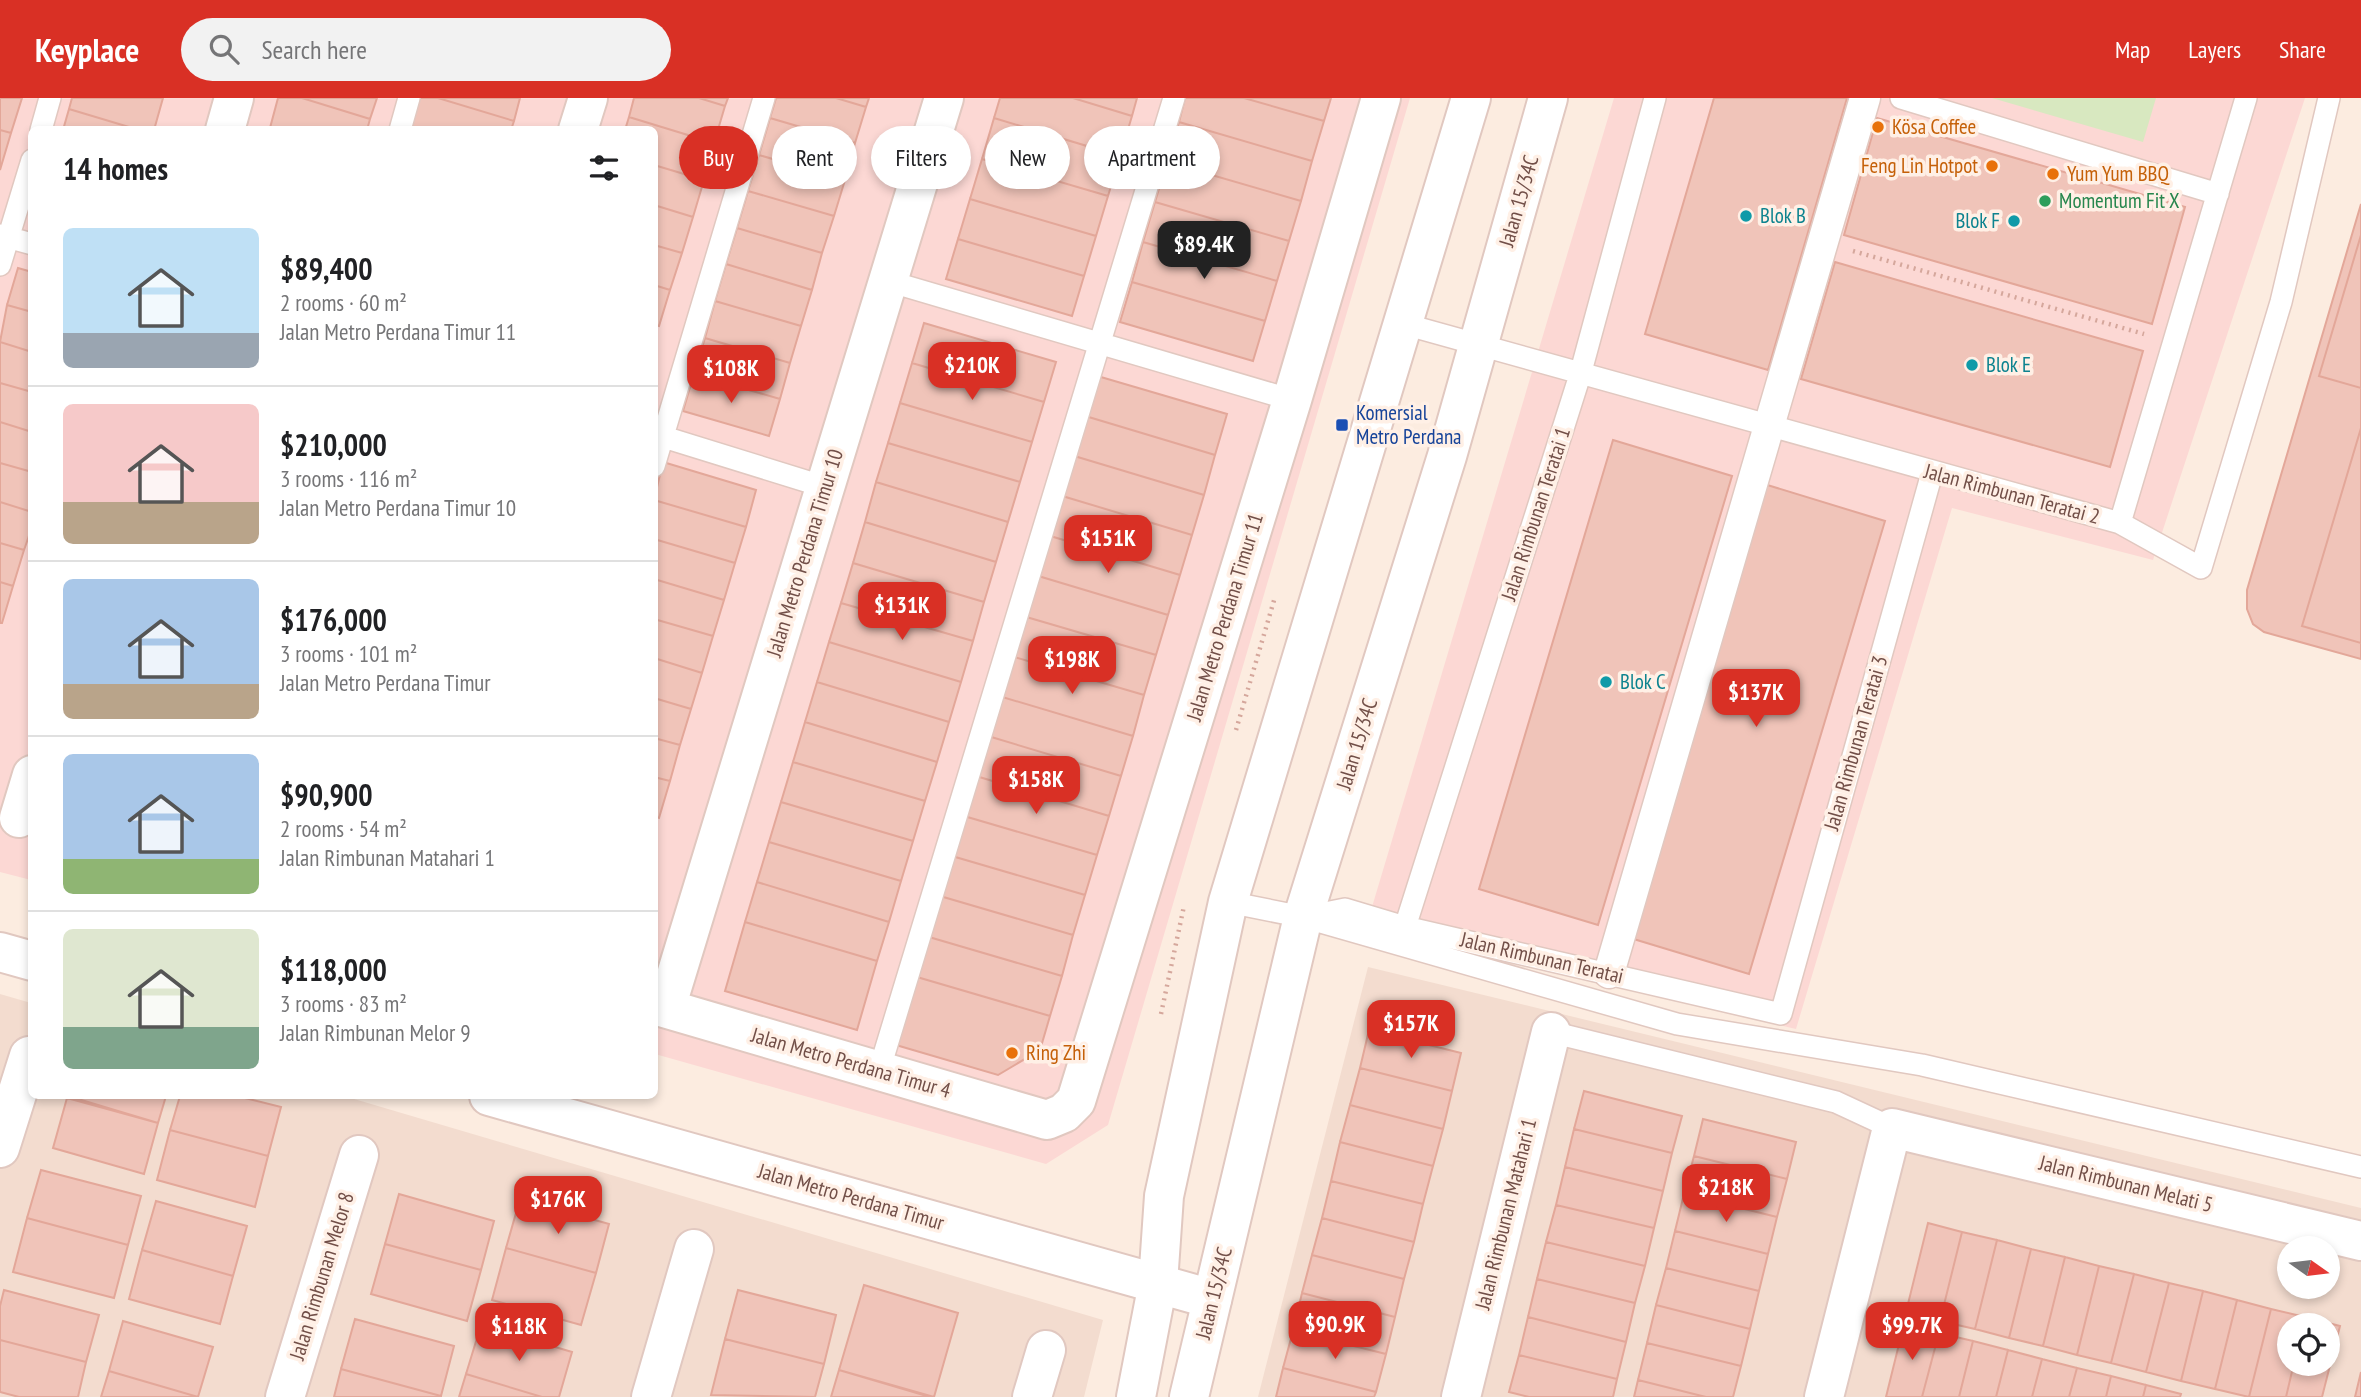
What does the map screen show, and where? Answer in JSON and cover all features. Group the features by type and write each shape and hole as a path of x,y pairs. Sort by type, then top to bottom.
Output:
{"street":[{"path":"226,126 234,98"},
{"path":"579,126 588,98"},
{"name":"Jalan Metro Perdana Timur 10","path":"660,1007 825,486 944,98"},
{"name":"Jalan Metro Perdana Timur 11","path":"1047,1120 1064,1113 1076,1101 1292,400 1381,98"},
{"path":"1136,1397 1158,1283 1164,1196 1228,902 1471,98"},
{"name":"Jalan 15/34C","path":"1189,1397 1303,917 1479,346 1548,98"},
{"path":"1609,972 1865,98"},
{"path":"17,817 28,786"},
{"path":"0,952 28,960"},
{"name":"Jalan Metro Perdana Timur 4","path":"660,1007 1047,1120"},
{"name":"Jalan Rimbunan Matahari 1","path":"1461,1397 1551,1032"},
{"path":"0,1148 28,1059"},
{"name":"Jalan Metro Perdana Timur","path":"500,1099 1212,1299"},
{"path":"1825,1397 1892,1128"},
{"name":"Jalan Rimbunan Melati 5","path":"1892,1128 2361,1241"},
{"name":"Jalan Rimbunan Melor 8","path":"285,1397 359,1155"},
{"path":"650,1397 694,1249"},
{"path":"1032,1397 1046,1350"}],"lane":[{"path":"42,126 50,98"},
{"path":"401,126 409,98"},
{"path":"764,98 659,436 825,486"},
{"path":"879,1071 1174,98"},
{"name":"Jalan Rimbunan Teratai 1","path":"1405,928 1580,375 1656,98"},
{"path":"1901,98 2218,194"},
{"name":"Jalan Rimbunan Teratai 2","path":"1404,324 1479,346 1510,351 1580,375 2120,523 2246,98"},
{"path":"2120,523 2201,568 2281,302 2329,98"},
{"path":"0,265 4,236 28,171"},
{"path":"4,236 28,243"},
{"path":"888,281 1292,400"},
{"name":"Jalan Rimbunan Teratai 3","path":"1781,1014 1932,472"},
{"path":"1228,902 1303,917 1676,1024 1922,1065 2361,1167"},
{"name":"Jalan Rimbunan Teratai","path":"1303,917 1345,909 1405,928 1609,972 1781,1014"},
{"path":"1551,1032 1836,1102 1892,1128"}],"path":[{"path":"1822,242 2174,343"}],"shaded area":[{"path":"0,98 1410,98 1108,1125 1046,1164 658,1055 658,126 28,126 28,879 0,872"},
{"path":"1614,98 2305,98 2153,560 1952,508 1796,1029 1366,927"},
{"path":"1368,967 2361,1208 2361,1397 1258,1397"},
{"path":"0,994 28,1002 28,1099 354,1099 1103,1320 1084,1397 0,1397"}],"green space":[{"path":"1992,98 2156,98 2143,142"}],"building":[{"path":"0,98 22,98 11,133 0,130"},
{"path":"72,98 163,98 155,126 126,126 69,109"},
{"path":"278,98 302,98 370,119 368,126 271,126"},
{"path":"302,98 377,98 370,119"},
{"path":"418,98 438,98 514,121 512,126 410,126"},
{"path":"438,98 520,98 514,121"},
{"path":"634,98 699,98 725,106 719,126 679,126 679,132 629,117"},
{"path":"699,98 728,98 725,106"},
{"path":"776,98 836,98 866,107 857,136 857,126 797,126 770,118"},
{"path":"836,98 869,98 866,107"},
{"path":"1000,98 1073,98 1132,116 1129,126 1084,126 1084,145 1070,141 1070,126 1021,126 994,118"},
{"path":"1073,98 1137,98 1132,116"},
{"path":"1185,98 1244,98 1324,121 1312,161 1220,134 1220,126 1193,126 1179,122"},
{"path":"1244,98 1331,98 1324,121"},
{"name":"Blok B","path":"1714,98 1847,98 1768,370 1645,334"},
{"path":"69,109 126,126 64,126"},
{"path":"629,117 679,132 679,172 658,166 658,126 626,126"},
{"path":"770,118 797,126 772,126 772,159 759,155"},
{"path":"994,118 1021,126 992,126"},
{"name":"Blok F","path":"1877,118 2185,207 2152,324 1844,235"},
{"path":"0,130 11,133 0,170"},
{"path":"1220,134 1312,161 1301,201 1220,177"},
{"path":"1070,141 1084,145 1084,189 1070,185"},
{"path":"759,155 772,159 772,189 842,189 834,216 748,191 758,189"},
{"path":"982,159 985,160 985,189 1070,189 1070,185 1108,196 1096,236 970,199"},
{"path":"658,166 679,172 679,189 701,189 693,217 658,206"},
{"path":"1220,177 1301,201 1289,241 1155,202 1159,189 1220,189"},
{"path":"1084,189 1110,189 1108,196"},
{"path":"748,191 834,216 822,253 737,228"},
{"path":"970,199 1096,236 1084,276 958,239"},
{"path":"1155,202 1289,241 1277,281 1143,242"},
{"path":"2361,204 2361,659 2264,632 2253,624 2247,609 2247,590"},
{"path":"658,206 693,217 682,253 658,246"},
{"path":"737,228 822,253 812,290 726,264"},
{"path":"2361,235 2361,388 2319,376"},
{"path":"958,239 1084,276 1072,316 946,279"},
{"path":"1143,242 1277,281 1265,321 1132,282"},
{"path":"658,246 682,253 670,290 658,286"},
{"name":"Blok E","path":"1835,262 2143,351 2110,467 1801,379"},
{"path":"726,264 812,290 801,326 715,301"},
{"path":"18,268 28,271 28,311 7,305"},
{"path":"1132,282 1265,321 1253,361 1120,322"},
{"path":"658,286 670,290 658,326"},
{"path":"715,301 801,326 790,363 705,338"},
{"path":"7,305 28,311 28,351 0,342"},
{"path":"924,323 1056,362 1044,402 912,363"},
{"path":"705,338 790,363 780,399 694,374"},
{"path":"0,342 28,351 28,391 0,383"},
{"path":"912,363 1044,402 1032,442 900,403"},
{"path":"694,374 780,399 769,436 683,411"},
{"path":"1094,375 1227,414 1215,455 1082,415"},
{"path":"0,383 28,391 28,431 0,422"},
{"path":"900,403 1032,442 1020,482 888,443"},
{"path":"1082,415 1215,455 1204,495 1071,455"},
{"path":"0,422 28,431 28,471 0,463"},
{"path":"2361,428 2361,643 2302,626"},
{"name":"Blok C","path":"1613,440 1732,476 1598,925 1479,889"},
{"path":"888,443 1020,482 1008,522 876,482"},
{"path":"1071,455 1204,495 1192,535 1059,495"},
{"path":"663,462 756,490 746,527 658,501 658,483"},
{"path":"0,463 28,471 28,511 0,502"},
{"path":"876,482 1008,522 996,562 865,522"},
{"path":"1764,484 1885,521 1749,974 1627,937"},
{"path":"1059,495 1192,535 1180,575 1047,535"},
{"path":"658,501 746,527 735,563 658,540"},
{"path":"0,502 28,511 28,538 24,550 0,543"},
{"path":"865,522 996,562 984,602 853,563"},
{"path":"1047,535 1180,575 1168,615 1035,575"},
{"path":"658,540 735,563 724,600 658,580"},
{"path":"0,543 24,550 13,586 0,582"},
{"path":"853,563 984,602 973,641 841,603"},
{"path":"1035,575 1168,615 1156,655 1023,616"},
{"path":"658,580 724,600 713,636 658,620"},
{"path":"0,582 13,586 2,623 0,623"},
{"path":"841,603 973,641 961,682 829,642"},
{"path":"1023,616 1156,655 1144,695 1011,656"},
{"path":"658,620 713,636 702,673 658,659"},
{"path":"829,642 961,682 949,722 817,682"},
{"path":"1011,656 1144,695 1133,736 999,696"},
{"path":"658,659 702,673 691,709 658,699"},
{"path":"817,682 949,722 937,762 805,722"},
{"path":"999,696 1133,736 1121,776 988,736"},
{"path":"658,699 691,709 680,745 658,739"},
{"path":"805,722 937,762 925,801 793,762"},
{"path":"988,736 1121,776 1109,816 976,776"},
{"path":"658,739 680,745 670,781 658,778"},
{"path":"793,762 925,801 913,841 781,802"},
{"path":"976,776 1109,816 1097,855 964,816"},
{"path":"658,778 670,781 658,818"},
{"path":"781,802 913,841 901,881 769,842"},
{"path":"964,816 1097,855 1085,895 952,856"},
{"path":"769,842 901,881 889,922 757,882"},
{"path":"952,856 1085,895 1073,935 940,896"},
{"path":"757,882 889,922 877,961 745,922"},
{"path":"940,896 1073,935 1062,976 929,937"},
{"path":"745,922 877,961 857,1030 725,991"},
{"path":"929,937 1062,976 1050,1016 917,977"},
{"path":"917,977 1050,1016 1040,1050 998,1075 896,1045"},
{"path":"1369,1030 1461,1053 1452,1091 1360,1068"},
{"path":"1360,1068 1452,1091 1443,1129 1350,1105"},
{"path":"1584,1091 1682,1116 1672,1153 1574,1129"},
{"path":"67,1099 158,1123 144,1174 53,1148"},
{"path":"78,1099 165,1099 158,1123"},
{"path":"179,1099 249,1099 281,1107 268,1156 170,1130"},
{"path":"1350,1105 1443,1129 1433,1166 1340,1142"},
{"path":"1703,1119 1796,1142 1787,1179 1694,1156"},
{"path":"1574,1129 1672,1153 1663,1191 1565,1167"},
{"path":"170,1130 268,1156 255,1207 157,1180"},
{"path":"1340,1142 1433,1166 1423,1204 1331,1181"},
{"path":"1694,1156 1787,1179 1777,1217 1684,1194"},
{"path":"1565,1167 1663,1191 1654,1228 1556,1205"},
{"path":"41,1170 141,1196 128,1245 27,1218"},
{"path":"1331,1181 1423,1204 1414,1242 1322,1218"},
{"path":"399,1194 494,1221 481,1270 385,1244"},
{"path":"1684,1194 1777,1217 1768,1254 1675,1231"},
{"path":"520,1199 609,1224 596,1273 506,1248"},
{"path":"156,1201 247,1226 233,1276 142,1250"},
{"path":"1556,1205 1654,1228 1645,1266 1546,1242"},
{"path":"27,1218 128,1245 114,1298 13,1272"},
{"path":"1322,1218 1414,1242 1404,1279 1312,1255"},
{"path":"1928,1223 1962,1232 1940,1321 1906,1312"},
{"path":"1675,1231 1768,1254 1759,1291 1666,1268"},
{"path":"1962,1232 1997,1240 1975,1329 1940,1321"},
{"path":"1997,1240 2031,1249 2009,1338 1975,1329"},
{"path":"1546,1242 1645,1266 1635,1303 1537,1279"},
{"path":"385,1244 481,1270 467,1321 371,1294"},
{"path":"506,1248 596,1273 581,1325 492,1300"},
{"path":"2031,1249 2065,1257 2043,1346 2009,1338"},
{"path":"142,1250 233,1276 220,1324 129,1299"},
{"path":"1312,1255 1404,1279 1395,1317 1302,1293"},
{"path":"2065,1257 2099,1266 2077,1355 2043,1346"},
{"path":"2099,1266 2134,1274 2111,1363 2077,1355"},
{"path":"1666,1268 1759,1291 1750,1329 1656,1305"},
{"path":"2134,1274 2169,1283 2146,1372 2111,1363"},
{"path":"1537,1279 1635,1303 1626,1342 1528,1317"},
{"path":"2169,1283 2203,1291 2181,1381 2146,1372"},
{"path":"864,1285 958,1313 934,1397 839,1370"},
{"path":"4,1290 99,1315 86,1362 0,1340 0,1306"},
{"path":"738,1290 836,1315 824,1364 725,1339"},
{"path":"2203,1291 2237,1300 2215,1389 2181,1381"},
{"path":"1302,1293 1395,1317 1386,1354 1293,1331"},
{"path":"2237,1300 2271,1309 2249,1397 2215,1389"},
{"path":"1656,1305 1750,1329 1741,1366 1647,1343"},
{"path":"2271,1309 2288,1313 2277,1313 2277,1376 2291,1376 2286,1397 2249,1397"},
{"path":"1528,1317 1626,1342 1617,1379 1519,1355"},
{"path":"355,1319 454,1346 441,1396 341,1369"},
{"path":"123,1321 213,1347 198,1397 109,1371"},
{"path":"1904,1324 1939,1333 1922,1397 1886,1397"},
{"path":"481,1325 572,1352 559,1397 542,1397 466,1374"},
{"path":"1293,1331 1386,1354 1376,1392 1283,1368"},
{"path":"1939,1333 1973,1341 1959,1397 1922,1397"},
{"path":"725,1339 824,1364 815,1397 711,1395"},
{"path":"0,1340 86,1362 78,1397 19,1397 0,1392"},
{"path":"1973,1341 2008,1350 1996,1397 1959,1397"},
{"path":"1647,1343 1741,1366 1733,1397 1706,1397 1638,1380"},
{"path":"2008,1350 2042,1359 2032,1397 1996,1397"},
{"path":"1519,1355 1617,1379 1613,1397 1529,1397 1509,1392"},
{"path":"2042,1359 2077,1368 2069,1397 2032,1397"},
{"path":"1283,1368 1376,1392 1374,1397 1276,1397"},
{"path":"2077,1368 2111,1376 2106,1397 2069,1397"},
{"path":"341,1369 441,1396 441,1397 334,1397"},
{"path":"839,1370 930,1397 831,1397"},
{"path":"109,1371 198,1397 101,1397"},
{"path":"2361,1372 2361,1397 2355,1397"},
{"path":"466,1374 542,1397 459,1397"},
{"path":"2111,1376 2146,1385 2143,1397 2106,1397"},
{"path":"2291,1376 2327,1376 2322,1397 2286,1397"},
{"path":"1638,1380 1706,1397 1634,1397"},
{"path":"2146,1385 2181,1394 2180,1397 2143,1397"}],"place":[{"name":"Kösa Coffee","path":"1878,127"},
{"name":"Feng Lin Hotpot","path":"1992,166"},
{"name":"Yum Yum BBQ","path":"2053,174"},
{"name":"Momentum Fit X","path":"2045,201"},
{"name":"Blok B","path":"1746,216"},
{"name":"Blok F","path":"2014,221"},
{"name":"Blok E","path":"1972,365"},
{"name":"Komersial Metro Perdana","path":"1342,425"},
{"name":"Blok C","path":"1606,682"},
{"name":"Ring Zhi","path":"1012,1053"}]}
